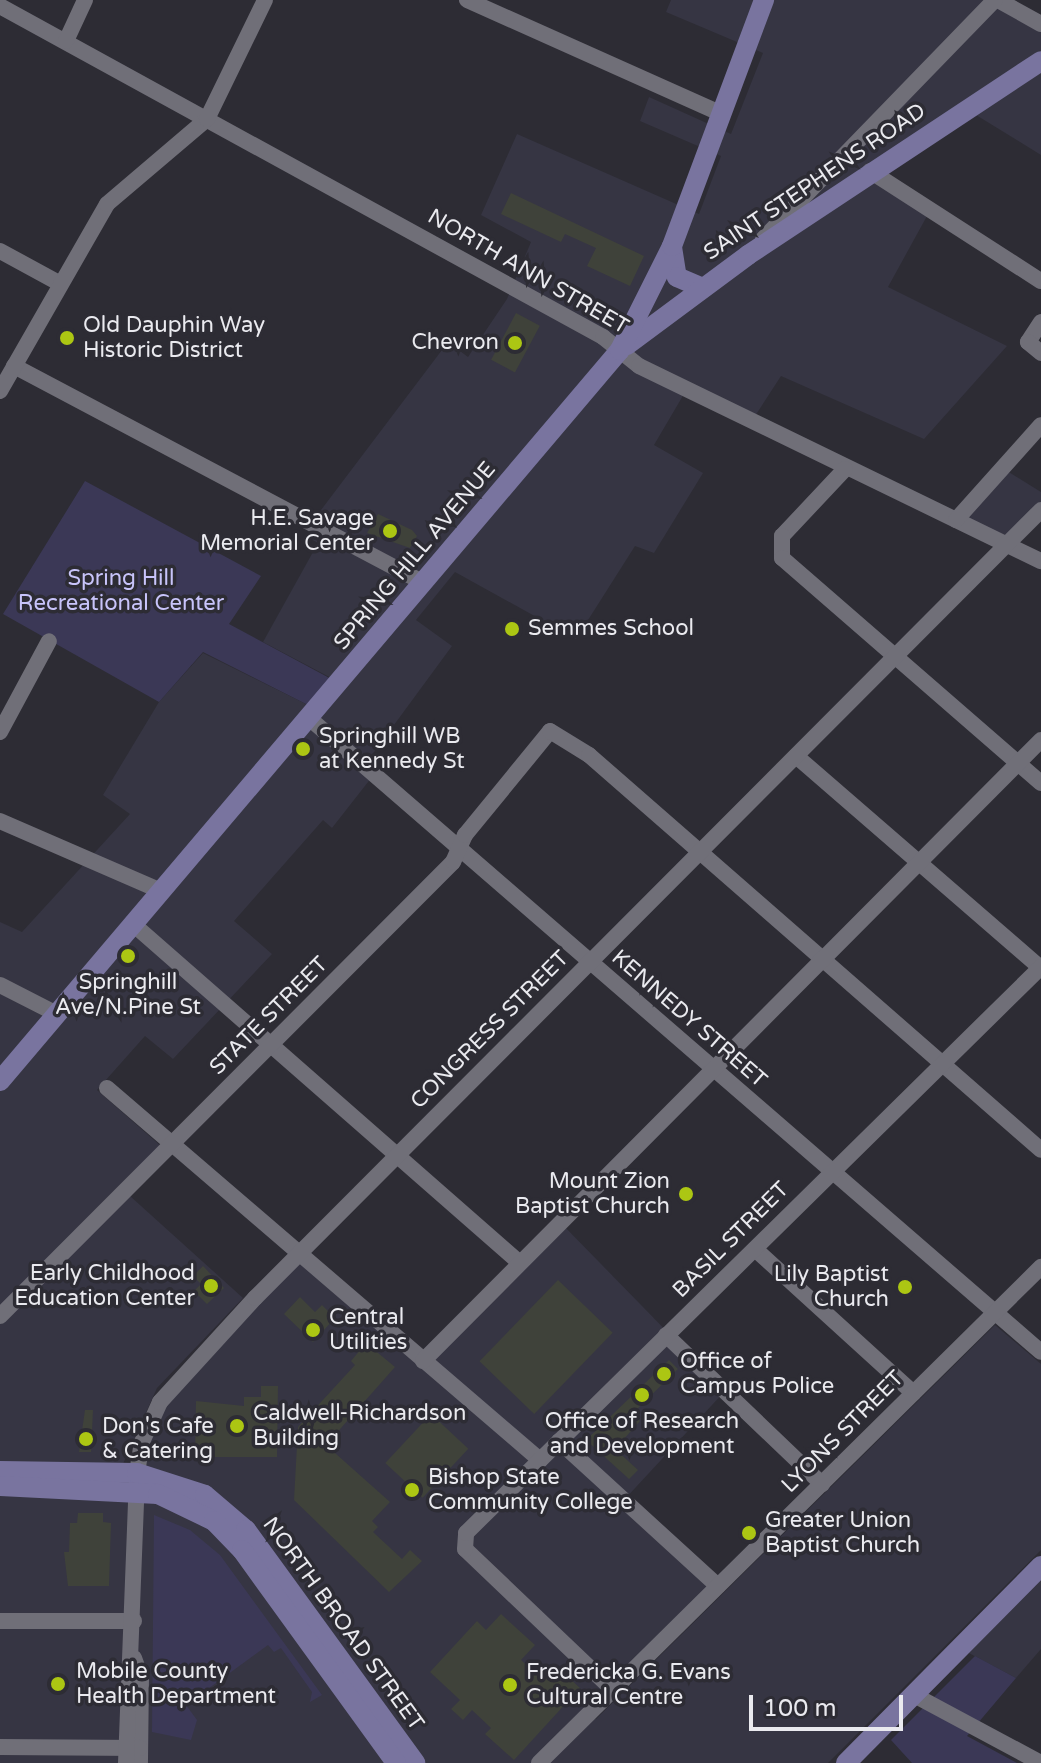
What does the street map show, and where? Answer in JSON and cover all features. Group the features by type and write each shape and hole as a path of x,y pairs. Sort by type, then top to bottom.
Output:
{"main road":[{"name":"SPRING HILL AVENUE","path":"0,1081 620,350 672,246 764,0"},
{"name":"SAINT STEPHENS ROAD","path":"620,350 748,255 870,171 1041,61"},
{"path":"672,246 677,277 703,288"},
{"name":"NORTH BROAD STREET","path":"0,1471 137,1482 205,1495 246,1530 415,1763"},
{"name":"NORTH BROAD STREET","path":"0,1486 137,1482 177,1500 226,1531 396,1763"},
{"path":"846,1763 1041,1566"}],"street":[{"path":"66,41 85,0"},
{"path":"0,391 59,283 107,204 207,119 265,0"},
{"path":"467,0 722,114"},
{"path":"748,255 997,0 1041,24"},
{"name":"NORTH ANN STREET","path":"0,6 620,350 639,366 845,469 1041,561"},
{"path":"870,171 1041,281"},
{"path":"0,251 59,283"},
{"path":"1035,348 1041,322"},
{"path":"14,366 424,583"},
{"path":"956,520 1041,425"},
{"path":"845,469 782,536 779,547 782,558 1041,783"},
{"name":"CONGRESS STREET","path":"133,1755 141,1677 134,1658 137,1482 142,1442 160,1402 298,1253 1041,510"},
{"path":"0,732 49,641"},
{"name":"KENNEDY STREET","path":"309,718 1041,1352"},
{"name":"STATE STREET","path":"0,1316 453,862 459,849 550,731 589,755 697,854"},
{"path":"423,1361 1041,740"},
{"path":"796,756 1041,967"},
{"path":"0,821 161,891"},
{"path":"697,854 1041,1150"},
{"path":"133,924 520,1263"},
{"name":"BASIL STREET","path":"613,1690 465,1549 466,1533 1041,967"},
{"path":"0,985 57,1014"},
{"path":"107,1088 540,1460"},
{"path":"755,1249 913,1393"},
{"name":"LYONS STREET","path":"539,1763 1041,1267"},
{"path":"666,1335 822,1484"},
{"path":"559,1441 718,1586"},
{"path":"0,1621 134,1621"},
{"path":"914,1695 1041,1763"},
{"path":"0,1747 133,1755"}],"shaded area":[{"path":"671,0 993,0 1041,30 1041,51 1032,57 1041,62 1041,155 976,115 873,182 927,216 888,287 1007,346 924,439 781,376 748,427 684,394 654,445 703,473 654,553 635,546 576,639 455,572 416,620 452,646 369,759 379,768 332,828 323,820 234,921 272,954 173,1059 145,1036 97,1090 162,1147 120,1187 243,1298 157,1388 122,1466 138,1469 149,1422 298,1253 423,1361 561,1223 725,1391 624,1500 718,1586 590,1713 596,1719 995,1325 1041,1364 1041,1550 828,1763 0,1763 0,922 22,932 130,814 103,795 159,702 203,653 312,707 335,680 263,642 318,543 306,536 321,510 448,342 468,357 507,299 531,242 481,215 517,134 699,214 721,156 640,121 649,97 731,134 763,53 666,12"},
{"path":"1007,471 1041,492 1041,519 1015,545 962,519"},
{"path":"1041,1574 1041,1649 1016,1678 965,1651"}],"green space":[{"name":"Spring Hill Recreational Center","path":"85,481 261,576 229,624 335,681 312,707 203,652 159,702 3,614"},
{"path":"154,1515 190,1530 220,1555 322,1695 310,1702 312,1692 281,1648 274,1652 268,1645 186,1705 197,1720 191,1740 152,1732"},
{"path":"975,1656 1016,1678 967,1736 1017,1763 912,1763 891,1740"}],"building":[{"path":"511,193 644,256 630,286 587,266 596,248 565,234 561,242 501,214"},
{"name":"Chevron","path":"516,313 540,326 515,372 491,360"},
{"name":"H.E. Savage Memorial Center","path":"378,514 412,530 417,536 410,548 367,533"},
{"name":"Early Childhood Education Center","path":"203,1266 224,1288 207,1304 194,1291 201,1284 193,1276"},
{"path":"558,1280 613,1333 534,1414 480,1361"},
{"name":"Central Utilities","path":"300,1297 315,1312 322,1305 335,1318 313,1342 284,1314"},
{"path":"366,1343 395,1367 326,1445 390,1502 372,1521 378,1527 373,1532 402,1559 410,1550 422,1561 389,1592 294,1500 298,1427 355,1365 351,1361"},
{"path":"669,1360 678,1369 632,1414 640,1421 615,1449 638,1470 629,1479 586,1440"},
{"name":"Caldwell-Richardson Building","path":"261,1386 278,1386 277,1457 195,1457 196,1401 244,1406 244,1397 261,1397"},
{"name":"Don's Cafe & Catering","path":"85,1410 93,1410 91,1452 79,1452"},
{"path":"431,1414 468,1449 423,1498 385,1463"},
{"path":"78,1513 103,1513 103,1522 111,1523 109,1586 68,1586 64,1552 69,1552 70,1523 77,1523"},
{"name":"Fredericka G. Evans Cultural Centre","path":"501,1614 535,1645 521,1660 540,1678 554,1664 580,1688 514,1760 485,1734 491,1728 472,1710 463,1720 451,1709 460,1700 430,1672 477,1621 486,1630"}],"place":[{"name":"Old Dauphin Way Historic District","path":"67,338"},
{"name":"Chevron","path":"515,343"},
{"name":"H.E. Savage Memorial Center","path":"390,531"},
{"name":"Semmes School","path":"512,629"},
{"name":"Springhill WB at Kennedy St","path":"303,749"},
{"name":"Springhill Ave/N.Pine St","path":"128,956"},
{"name":"Mount Zion Baptist Church","path":"686,1194"},
{"name":"Early Childhood Education Center","path":"211,1286"},
{"name":"Lily Baptist Church","path":"905,1287"},
{"name":"Central Utilities","path":"313,1330"},
{"name":"Office of Campus Police","path":"664,1374"},
{"name":"Office of Research and Development","path":"642,1395"},
{"name":"Caldwell-Richardson Building","path":"237,1426"},
{"name":"Don's Cafe & Catering","path":"86,1439"},
{"name":"Bishop State Community College","path":"412,1490"},
{"name":"Greater Union Baptist Church","path":"749,1533"},
{"name":"Mobile County Health Department","path":"58,1684"},
{"name":"Fredericka G. Evans Cultural Centre","path":"510,1685"}]}
